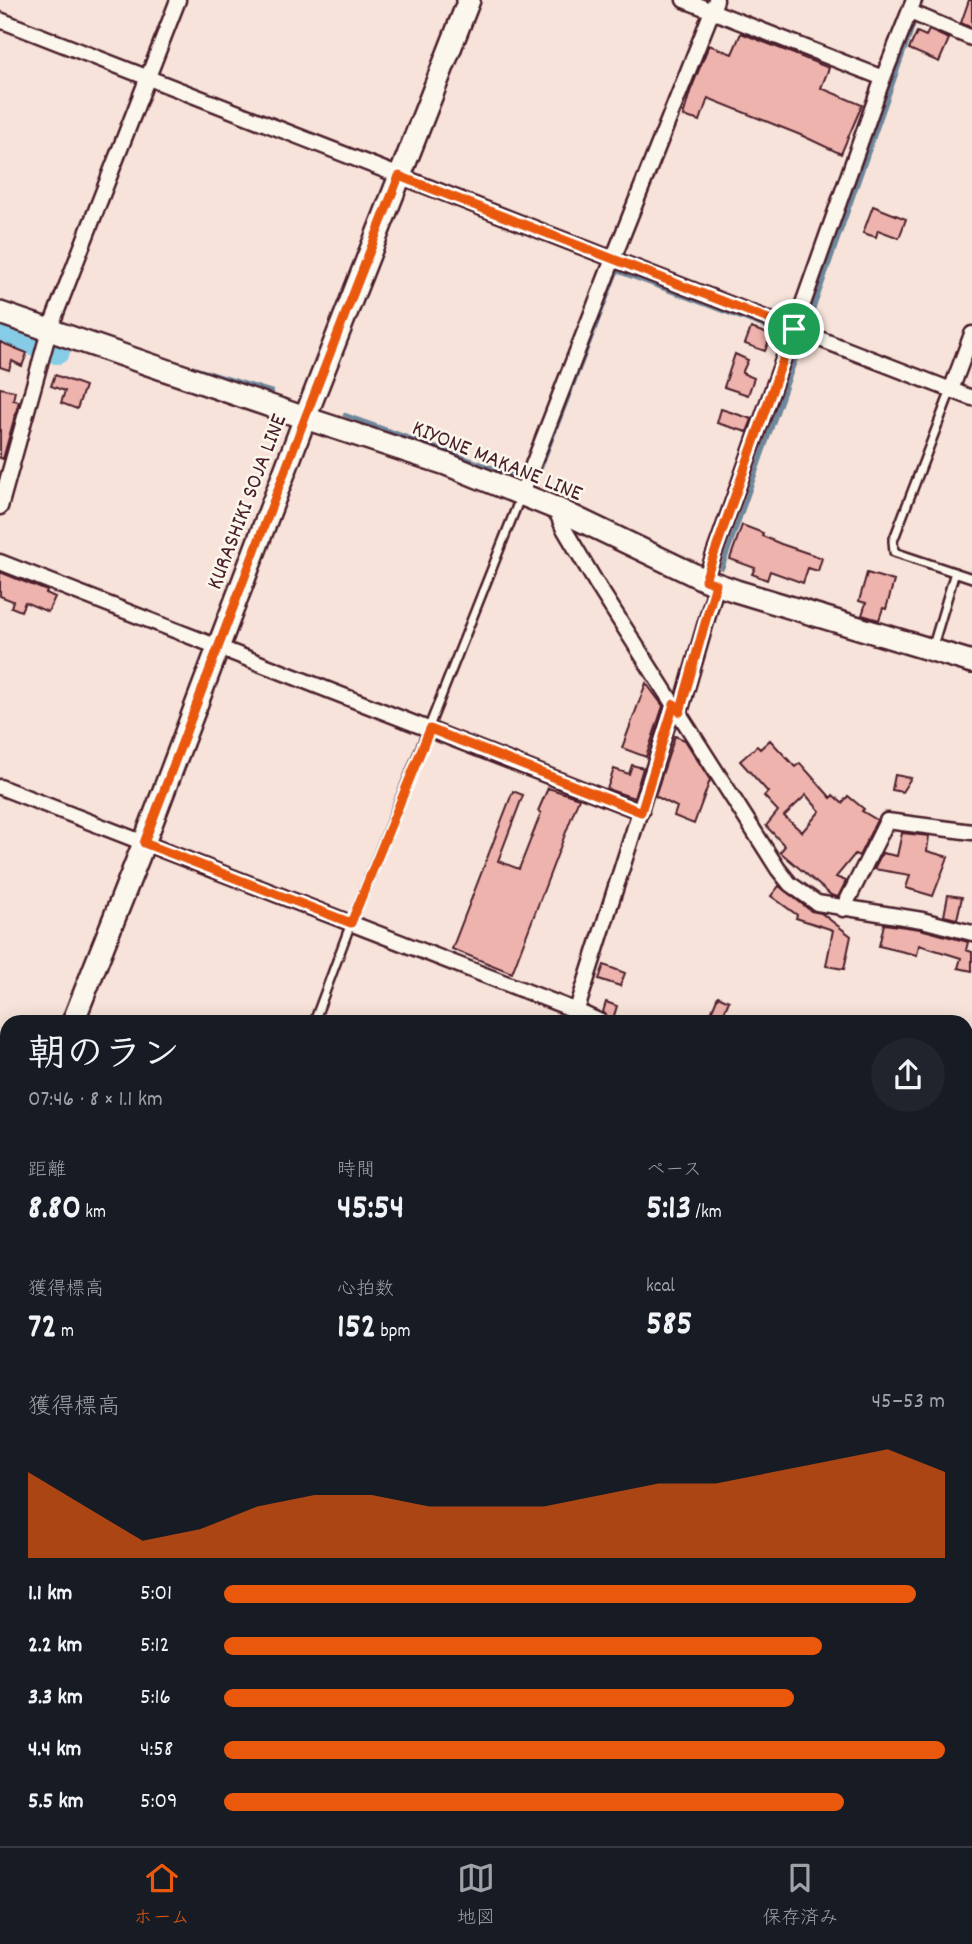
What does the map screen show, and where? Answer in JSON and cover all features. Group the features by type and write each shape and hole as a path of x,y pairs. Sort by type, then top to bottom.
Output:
{"main road":[{"name":"KURASHIKI SOJA LINE","path":"76,1015 469,0"},
{"name":"KIYONE MAKANE LINE","path":"0,313 46,341 404,449 522,493 710,582 972,662"}],"street":[{"path":"0,507 46,341 178,0"},
{"path":"684,0 714,6 883,78"},
{"path":"522,493 714,6"},
{"path":"575,1015 677,708 710,582 801,332 883,78 914,10 972,38"},
{"path":"0,20 972,398"},
{"path":"951,390 972,334"},
{"path":"555,508 563,527 778,870 790,884 817,903 886,914 972,933"},
{"path":"0,562 641,812"},
{"path":"0,787 351,923 573,1015"},
{"path":"843,909 887,821 972,832"}],"lane":[{"path":"951,390 893,541 894,552 972,578"},
{"path":"317,1015 522,493"},
{"path":"931,650 956,572"}],"building":[{"path":"969,0 972,0 972,28 961,23"},
{"path":"929,30 949,39 939,62 909,49 917,32 926,36"},
{"path":"741,33 829,68 821,88 862,105 841,154 708,98 700,121 683,116 709,45 732,54"},
{"path":"873,206 906,219 899,238 878,230 876,237 863,233"},
{"path":"751,328 771,335 765,351 745,344"},
{"path":"0,342 27,353 22,366 12,361 9,370 0,367"},
{"path":"735,354 748,360 742,373 754,378 748,395 724,387"},
{"path":"55,375 85,386 77,409 61,403 65,391 51,386"},
{"path":"0,388 15,391 13,400 19,401 3,459 0,458"},
{"path":"721,409 752,419 747,432 717,423"},
{"path":"742,525 781,544 822,558 818,571 808,568 803,583 770,571 767,580 752,574 755,568 730,559"},
{"path":"0,572 47,591 46,593 55,597 48,612 25,602 21,611 11,607 13,601 0,596"},
{"path":"867,573 894,581 886,609 883,608 879,620 862,615 866,603 859,601"},
{"path":"646,683 663,706 646,757 622,748"},
{"path":"675,736 685,740 710,780 694,824 674,816 677,807 655,796"},
{"path":"770,740 795,767 800,763 831,798 833,795 842,803 848,796 864,809 862,811 877,820 859,856 855,854 836,877 846,881 838,897 831,895 780,852 785,846 766,826 778,811 764,796 768,792 740,761 757,746 760,749","holes":["806,795 820,811 802,832 784,816"]},
{"path":"632,765 643,768 634,798 607,789 614,769 629,774"},
{"path":"895,775 911,778 902,792 892,790"},
{"path":"548,788 579,798 512,973 452,949 513,791 523,795 498,861 519,869"},
{"path":"902,833 929,836 927,851 948,857 933,896 906,888 910,875 874,869 882,853 897,856"},
{"path":"779,886 811,911 821,913 851,936 844,969 826,966 833,930 796,918 797,915 771,896"},
{"path":"948,895 962,897 957,919 944,916"},
{"path":"884,924 920,929 968,942 966,950 972,952 972,971 958,968 961,958 919,945 917,955 879,946"},
{"path":"604,965 625,973 620,986 599,979"},
{"path":"718,996 729,1001 723,1015 710,1015"},
{"path":"606,1002 617,1006 614,1015 606,1015 603,1012"}],"waterway":[{"path":"722,568 922,0"},
{"path":"538,475 617,271 782,333"},
{"path":"0,330 57,351"},
{"path":"186,366 272,392"},
{"path":"345,415 513,475"}],"route":[{"path":"399,176 794,329 752,451 744,465 719,534 705,580 716,584 680,712 674,704 641,812 430,729 351,923 144,843 399,176"}]}
